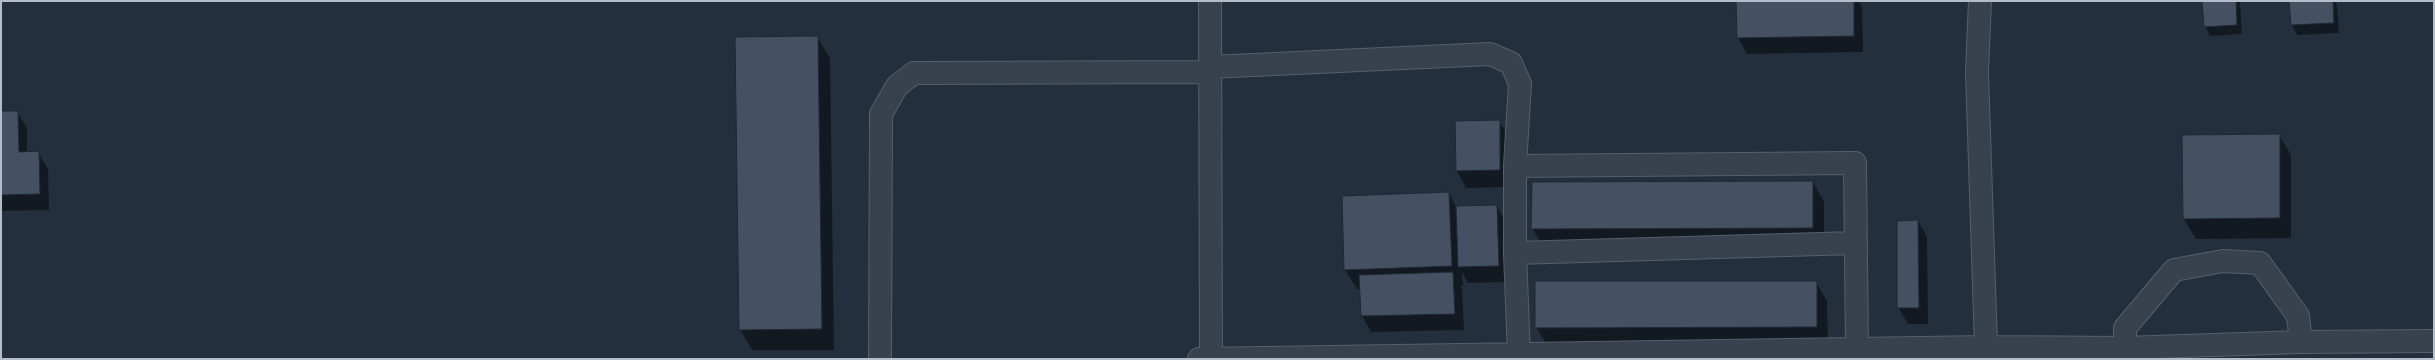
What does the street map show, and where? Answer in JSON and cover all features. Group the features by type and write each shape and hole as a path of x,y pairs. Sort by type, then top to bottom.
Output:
{"lane":[{"path":"1210,1 1211,359"},
{"path":"1980,1 1977,72 1986,347"},
{"path":"880,359 881,114 897,86 914,73 1210,70 1490,54 1511,63 1520,84 1515,166 1515,253 1519,354"},
{"path":"1515,166 1855,164 1857,350"},
{"path":"1515,253 1855,243"},
{"path":"2125,348 2125,328 2174,270 2223,261 2260,263 2298,316 2301,342"},
{"path":"1199,359 1986,347 2125,348 2301,342 2434,341"}],"building":[{"path":"1736,1 1854,1 1854,36 1737,38"},
{"path":"2202,1 2236,1 2237,25 2204,27"},
{"path":"2289,1 2333,1 2334,23 2291,25"},
{"path":"818,36 822,329 739,330 735,37"},
{"path":"1,111 18,111 19,152 39,151 40,194 1,195"},
{"path":"1500,120 1500,170 1456,171 1455,121"},
{"path":"2280,134 2280,218 2183,219 2182,135"},
{"path":"1813,181 1813,228 1531,229 1532,182"},
{"path":"1449,192 1452,266 1344,270 1342,196"},
{"path":"1497,205 1499,266 1458,267 1456,206"},
{"path":"1918,220 1919,308 1897,308 1897,221"},
{"path":"1453,272 1455,314 1361,316 1359,275"},
{"path":"1535,281 1817,281 1817,327 1535,328"}]}
